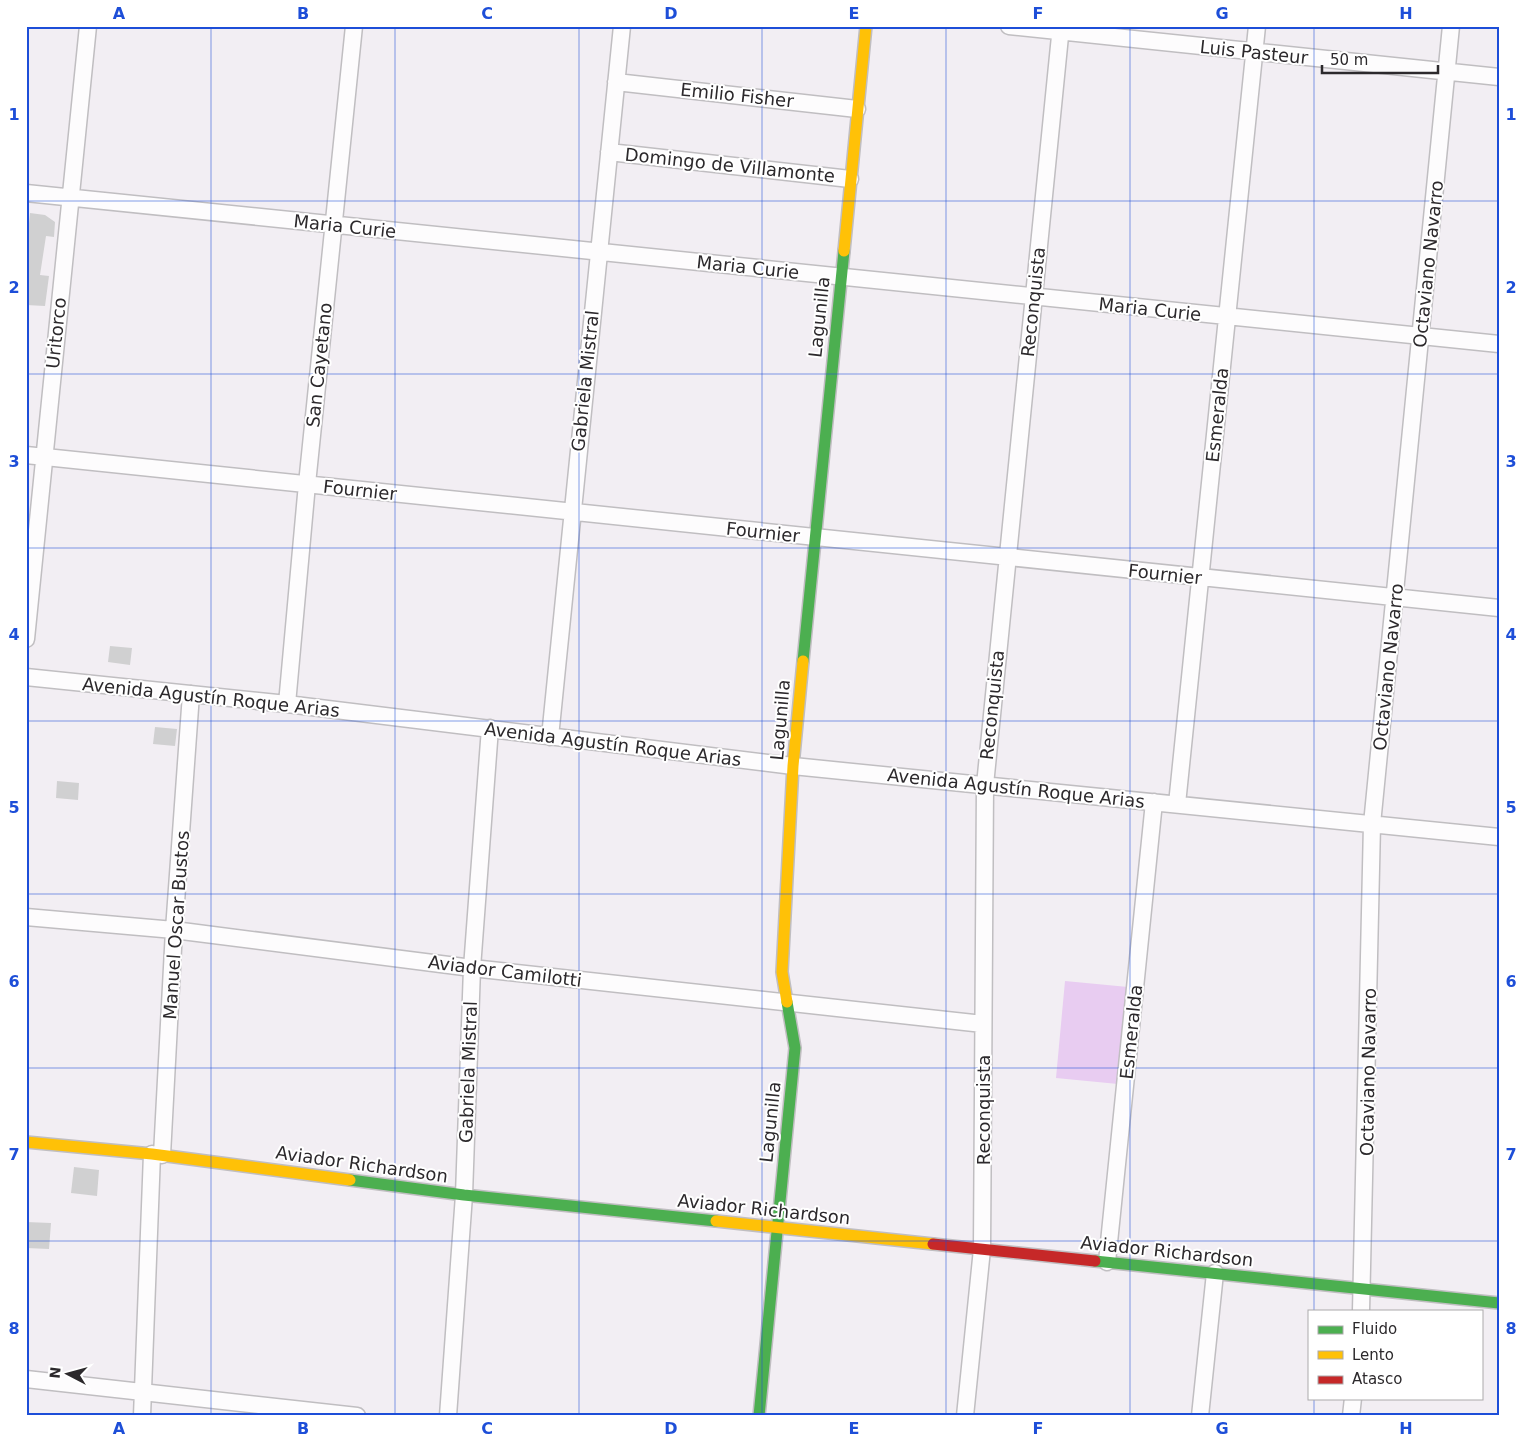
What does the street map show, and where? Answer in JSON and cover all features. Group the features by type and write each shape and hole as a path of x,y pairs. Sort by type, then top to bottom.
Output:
{"street":[{"name":"Uritorco","path":"26,639 88,26"},
{"name":"San Cayetano","path":"287,704 307,484 354,26"},
{"name":"Gabriela Mistral","path":"550,737 622,26"},
{"name":"Lagunilla","path":"759,1416 795,1048 795,1029 782,983 793,766 814,537 866,26"},
{"name":"Luis Pasteur","path":"1008,26 1061,29 1254,52 1499,77"},
{"name":"Esmeralda","path":"1177,804 1257,26"},
{"name":"Octaviano Navarro","path":"1361,1310 1364,1289 1372,824 1451,26"},
{"name":"Reconquista","path":"965,1416 982,1249 985,785 1061,29"},
{"name":"Emilio Fisher","path":"616,82 857,109"},
{"name":"Domingo de Villamonte","path":"609,152 850,179"},
{"name":"Maria Curie","path":"26,193 1499,344"},
{"name":"Fournier","path":"26,455 1499,608"},
{"name":"Avenida Agustín Roque Arias","path":"26,677 287,704 793,766 1499,837"},
{"name":"Manuel Oscar Bustos","path":"142,1416 157,1155 191,694"},
{"name":"Gabriela Mistral","path":"448,1416 464,1195 472,968 490,728"},
{"name":"Esmeralda","path":"1107,1262 1154,802"},
{"name":"Aviador Camilotti","path":"26,916 174,930 472,968 983,1024"},
{"name":"Aviador Richardson","path":"26,1142 157,1155 464,1195 1499,1303"},
{"path":"1200,1416 1215,1273"},
{"path":"26,1379 357,1416"},
{"path":"1351,1416 1353,1400"}],"shaded area":[{"path":"1065,981 1128,987 1118,1084 1056,1078"}],"building":[{"path":"30,213 45,215 55,222 54,237 46,236 40,275 49,276 45,306 26,305 26,253"},
{"path":"110,646 132,648 130,665 108,662"},
{"path":"155,727 177,729 175,746 153,744"},
{"path":"57,781 79,783 78,800 56,798"},
{"path":"74,1167 99,1170 97,1196 71,1193"},
{"path":"26,1222 51,1223 49,1249 26,1248"}],"traffic: fast":[{"path":"803,661 844,251"},
{"path":"759,1416 795,1048 787,1002"},
{"path":"350,1180 464,1195 716,1221"},
{"path":"1095,1261 1499,1303"}],"traffic: slow":[{"path":"844,251 866,26"},
{"path":"787,1002 782,972 793,766 803,661"},
{"path":"26,1142 152,1154 350,1180"},
{"path":"716,1221 933,1244"}],"traffic: jam":[{"path":"933,1244 1095,1261"}]}
